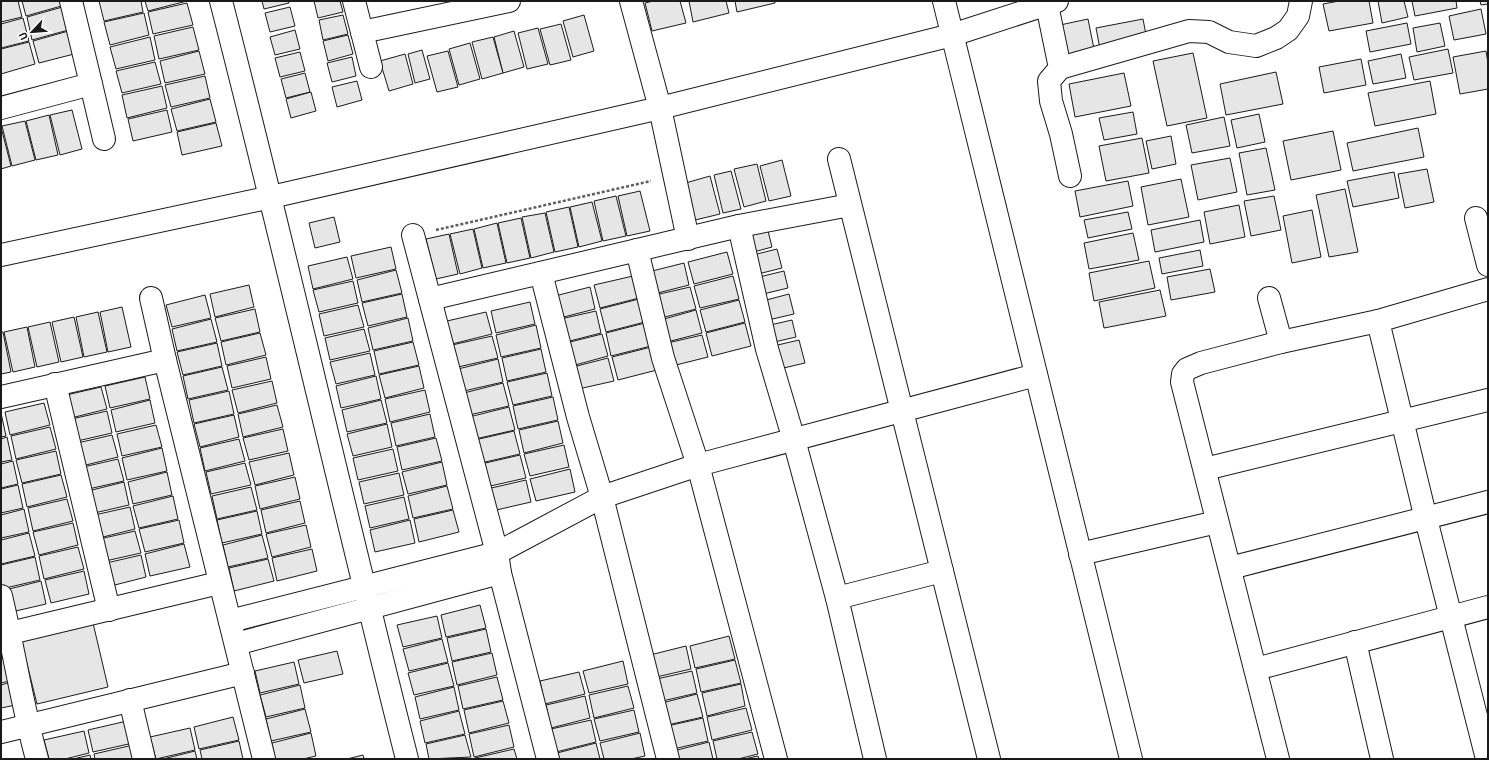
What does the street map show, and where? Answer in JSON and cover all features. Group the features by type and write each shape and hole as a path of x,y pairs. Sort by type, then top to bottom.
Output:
{"street":[{"path":"70,1 104,139"},
{"path":"221,1 271,197 363,586 407,759"},
{"path":"354,1 371,68"},
{"path":"362,32 470,5 510,1"},
{"path":"631,1 660,108 673,176 688,239"},
{"path":"944,1 1131,759"},
{"path":"1070,176 1062,134 1051,101 1049,81 1060,68 1189,31 1208,32 1229,42 1256,46 1276,38 1288,30 1298,16 1301,1"},
{"path":"1,255 271,197 660,108 952,35 1052,3 1060,68"},
{"path":"1,108 91,84"},
{"path":"839,159 989,759"},
{"path":"430,299 739,226 850,205"},
{"path":"1476,218 1488,265"},
{"path":"739,226 767,349 794,440 837,598 875,759"},
{"path":"413,235 499,563 548,759"},
{"path":"637,250 663,358 698,465 776,759"},
{"path":"541,274 578,417 602,497 668,759"},
{"path":"1278,759 1182,382 1183,374 1187,369 1201,363 1281,342 1378,321 1488,289"},
{"path":"151,298 219,583 236,644 264,759"},
{"path":"1269,298 1281,342"},
{"path":"1378,321 1426,519 1487,759"},
{"path":"1,397 165,360"},
{"path":"236,644 369,609 499,563 602,497 698,465 1036,375"},
{"path":"55,384 109,610"},
{"path":"1204,469 1488,400"},
{"path":"1230,568 1488,502"},
{"path":"1080,554 1217,522"},
{"path":"230,621 363,586 499,563"},
{"path":"837,598 942,571"},
{"path":"10,633 219,583"},
{"path":"1,596 10,633 28,725 37,759"},
{"path":"1256,669 1451,615 1488,607"},
{"path":"1355,642 1382,759"},
{"path":"1,732 243,673"},
{"path":"130,700 144,759"}],"path":[{"path":"413,235 673,176"}],"building":[{"path":"1,1 18,1 22,17 1,22"},
{"path":"22,1 64,1 65,5 26,16"},
{"path":"99,1 141,1 143,12 104,21"},
{"path":"145,1 187,1 148,11"},
{"path":"262,1 288,1 289,3 264,9"},
{"path":"314,1 340,1 343,12 318,18"},
{"path":"653,1 680,1 686,23 652,31 645,3"},
{"path":"689,1 726,1 729,13 693,22"},
{"path":"735,1 775,1 775,3 737,12"},
{"path":"1339,1 1369,1 1373,23 1329,31 1323,4"},
{"path":"1378,1 1404,1 1408,17 1382,23"},
{"path":"1412,1 1456,1 1457,8 1415,16"},
{"path":"1480,1 1488,1 1488,4 1481,5"},
{"path":"187,3 193,25 153,34 148,12"},
{"path":"66,6 72,29 32,40 27,17"},
{"path":"290,7 295,26 270,32 265,13"},
{"path":"1481,9 1486,34 1454,40 1449,16"},
{"path":"144,13 149,35 110,45 104,22"},
{"path":"343,15 348,34 323,40 319,20"},
{"path":"584,15 594,51 573,57 563,21"},
{"path":"23,18 29,41 1,48 1,24"},
{"path":"1088,19 1095,54 1067,60 1060,25"},
{"path":"1143,19 1147,40 1100,49 1096,28"},
{"path":"1407,23 1411,44 1370,52 1366,31"},
{"path":"1440,23 1445,46 1417,52 1413,28"},
{"path":"561,24 571,60 550,65 540,29"},
{"path":"193,27 199,50 159,59 154,36"},
{"path":"538,28 548,64 527,69 518,33"},
{"path":"72,30 78,53 39,63 33,41"},
{"path":"295,30 300,49 275,55 270,37"},
{"path":"514,31 524,67 503,73 494,37"},
{"path":"348,35 353,54 328,61 323,41"},
{"path":"150,37 155,60 116,69 110,47"},
{"path":"493,37 503,73 482,79 472,42"},
{"path":"29,42 35,64 1,74 1,49"},
{"path":"470,43 480,79 459,85 449,49"},
{"path":"1448,49 1453,73 1414,80 1409,57"},
{"path":"422,50 430,79 415,83 408,54"},
{"path":"199,51 205,74 165,83 160,61"},
{"path":"448,51 458,87 437,92 427,56"},
{"path":"1486,51 1488,63 1488,89 1460,94 1453,57"},
{"path":"300,52 305,71 280,77 275,58"},
{"path":"1193,53 1207,118 1167,126 1153,61"},
{"path":"405,54 413,84 389,91 380,61"},
{"path":"1401,54 1406,78 1373,84 1368,61"},
{"path":"352,57 356,76 332,82 327,63"},
{"path":"1361,59 1366,85 1324,93 1319,67"},
{"path":"155,62 161,84 122,93 116,71"},
{"path":"1276,72 1283,104 1226,115 1220,84"},
{"path":"305,73 310,92 286,98 281,79"},
{"path":"1124,73 1131,106 1075,117 1069,84"},
{"path":"205,76 210,98 171,107 165,85"},
{"path":"357,81 362,100 337,107 332,87"},
{"path":"1430,81 1436,114 1375,126 1368,93"},
{"path":"162,86 167,108 127,118 122,95"},
{"path":"311,92 316,111 291,118 286,99"},
{"path":"210,99 216,122 177,131 171,109"},
{"path":"72,110 82,149 60,155 50,115"},
{"path":"167,110 172,132 133,141 128,119"},
{"path":"1133,112 1137,134 1104,140 1099,118"},
{"path":"1259,114 1265,142 1237,148 1231,120"},
{"path":"49,115 58,155 36,160 26,121"},
{"path":"1224,117 1230,146 1192,153 1186,125"},
{"path":"25,121 35,160 12,166 2,126"},
{"path":"216,123 222,146 182,155 177,132"},
{"path":"1,127 11,166 1,169"},
{"path":"1418,128 1424,157 1353,171 1347,143"},
{"path":"1333,131 1341,170 1291,180 1283,141"},
{"path":"1171,136 1176,164 1152,169 1146,141"},
{"path":"1142,138 1149,173 1106,181 1099,146"},
{"path":"1266,148 1275,190 1247,195 1239,153"},
{"path":"1230,158 1237,192 1198,200 1191,165"},
{"path":"782,160 791,196 769,201 760,166"},
{"path":"757,164 766,201 744,207 734,169"},
{"path":"1427,169 1434,202 1405,208 1398,174"},
{"path":"731,171 741,209 723,213 714,175"},
{"path":"1394,172 1399,198 1353,207 1347,181"},
{"path":"710,176 720,214 691,221 682,184"},
{"path":"1181,179 1189,217 1148,225 1141,187"},
{"path":"1128,181 1133,206 1080,217 1075,191"},
{"path":"1345,189 1358,252 1329,257 1316,195"},
{"path":"640,191 650,231 627,236 618,196"},
{"path":"616,196 626,236 603,241 594,201"},
{"path":"1274,196 1281,230 1251,236 1244,201"},
{"path":"592,202 602,241 579,247 570,207"},
{"path":"1239,205 1245,237 1210,244 1204,212"},
{"path":"569,207 578,247 555,252 546,212"},
{"path":"1312,210 1321,257 1292,263 1283,216"},
{"path":"1128,212 1132,229 1088,238 1084,220"},
{"path":"545,213 554,252 531,258 522,217"},
{"path":"334,217 340,242 315,248 309,223"},
{"path":"521,218 530,258 507,263 498,223"},
{"path":"1200,220 1204,242 1155,252 1151,230"},
{"path":"497,223 506,263 483,268 474,229"},
{"path":"766,223 772,247 750,253 743,229"},
{"path":"473,229 482,268 460,274 450,234"},
{"path":"1133,233 1139,260 1089,269 1084,243"},
{"path":"449,234 458,274 436,279 426,239"},
{"path":"391,247 396,269 356,278 351,256"},
{"path":"777,249 782,268 754,275 749,256"},
{"path":"1200,250 1203,266 1162,274 1159,258"},
{"path":"727,252 733,274 694,284 688,262"},
{"path":"347,257 353,279 313,289 308,266"},
{"path":"1149,261 1155,288 1094,301 1089,273"},
{"path":"684,263 689,285 650,295 644,273"},
{"path":"1210,269 1215,292 1171,300 1167,277"},
{"path":"396,270 402,293 362,302 357,280"},
{"path":"784,271 788,288 759,295 755,278"},
{"path":"633,276 639,298 600,308 594,285"},
{"path":"733,276 739,299 700,308 694,286"},
{"path":"353,281 358,303 319,312 313,290"},
{"path":"249,285 254,307 215,317 210,294"},
{"path":"590,287 595,309 556,319 551,297"},
{"path":"690,287 696,309 657,319 651,296"},
{"path":"1160,290 1166,316 1104,328 1099,302"},
{"path":"402,294 407,317 368,326 362,303"},
{"path":"789,294 794,314 764,321 759,302"},
{"path":"205,295 211,318 172,327 166,305"},
{"path":"639,299 645,322 606,332 600,309"},
{"path":"739,300 745,322 706,332 700,310"},
{"path":"530,302 535,324 496,333 491,311"},
{"path":"358,305 364,327 324,336 319,314"},
{"path":"122,307 131,347 108,352 100,312"},
{"path":"255,309 260,332 221,341 215,318"},
{"path":"696,310 702,333 663,343 657,321"},
{"path":"596,311 601,333 562,343 556,320"},
{"path":"98,312 107,352 84,357 76,317"},
{"path":"486,312 492,334 452,344 447,321"},
{"path":"74,317 83,357 61,362 52,322"},
{"path":"408,318 413,341 373,350 368,328"},
{"path":"211,319 217,342 177,351 172,329"},
{"path":"792,320 796,337 770,343 766,326"},
{"path":"50,322 59,362 37,367 28,327"},
{"path":"645,323 651,346 611,356 606,333"},
{"path":"745,323 751,346 712,356 706,333"},
{"path":"536,325 541,348 501,357 496,335"},
{"path":"27,327 35,367 13,372 4,332"},
{"path":"364,329 370,351 330,360 325,338"},
{"path":"1,332 3,332 11,372 1,374"},
{"path":"260,333 266,355 226,365 221,342"},
{"path":"602,334 608,356 568,367 562,344"},
{"path":"702,335 708,357 668,367 663,344"},
{"path":"492,336 498,358 458,367 452,345"},
{"path":"799,340 805,363 775,370 769,347"},
{"path":"413,342 419,365 379,374 374,351"},
{"path":"217,343 222,366 183,375 177,352"},
{"path":"651,347 657,370 618,380 612,357"},
{"path":"541,349 546,372 507,381 502,358"},
{"path":"370,353 375,375 336,384 330,362"},
{"path":"266,357 271,379 232,388 227,366"},
{"path":"608,358 614,381 574,390 569,368"},
{"path":"498,359 503,382 464,391 458,369"},
{"path":"419,366 424,388 385,398 379,375"},
{"path":"222,367 228,390 188,399 183,376"},
{"path":"547,373 552,396 513,405 507,382"},
{"path":"376,376 381,399 341,408 336,386"},
{"path":"145,377 150,399 110,408 105,386"},
{"path":"272,381 277,403 238,413 232,390"},
{"path":"503,383 509,406 469,415 464,393"},
{"path":"101,387 107,409 67,419 62,396"},
{"path":"425,390 430,412 390,422 385,399"},
{"path":"229,391 234,414 194,423 189,400"},
{"path":"553,397 558,420 518,429 513,406"},
{"path":"150,400 155,423 116,432 111,410"},
{"path":"381,400 387,423 347,432 342,410"},
{"path":"44,403 50,425 10,435 5,412"},
{"path":"277,405 283,427 243,437 238,414"},
{"path":"509,407 515,430 475,439 469,417"},
{"path":"107,411 112,433 73,442 67,420"},
{"path":"1,413 6,436 1,437"},
{"path":"430,414 435,437 396,446 391,423"},
{"path":"234,415 239,437 200,447 194,424"},
{"path":"558,421 563,443 524,453 519,430"},
{"path":"387,424 392,447 353,456 347,434"},
{"path":"156,425 162,447 122,456 117,434"},
{"path":"50,427 56,449 16,459 11,436"},
{"path":"283,429 288,451 249,460 243,438"},
{"path":"514,431 520,454 481,463 475,440"},
{"path":"112,435 118,457 78,467 73,444"},
{"path":"7,437 12,460 1,462 1,439"},
{"path":"436,438 442,461 402,470 397,447"},
{"path":"239,439 245,461 205,471 200,448"},
{"path":"564,445 569,467 530,476 524,454"},
{"path":"162,448 167,471 127,480 122,458"},
{"path":"393,449 398,471 358,480 353,458"},
{"path":"56,451 61,474 22,483 16,460"},
{"path":"289,453 294,475 255,485 249,462"},
{"path":"520,455 526,478 486,487 481,464"},
{"path":"118,459 124,481 84,490 79,468"},
{"path":"13,461 18,484 1,488 1,464"},
{"path":"442,462 447,485 408,494 402,472"},
{"path":"245,463 251,485 211,494 206,472"},
{"path":"570,469 575,492 536,501 530,479"},
{"path":"167,472 172,495 133,504 128,482"},
{"path":"399,473 404,495 364,504 359,482"},
{"path":"61,475 67,497 27,507 22,484"},
{"path":"295,477 300,499 260,509 255,486"},
{"path":"526,480 531,502 492,511 487,489"},
{"path":"124,482 129,505 90,514 84,492"},
{"path":"18,485 23,508 1,513 1,489"},
{"path":"447,486 453,509 413,518 408,496"},
{"path":"251,487 257,510 217,519 212,496"},
{"path":"173,496 178,519 139,528 133,506"},
{"path":"404,497 409,519 370,528 365,506"},
{"path":"67,499 73,521 33,531 28,508"},
{"path":"300,501 305,523 266,533 261,510"},
{"path":"130,507 135,529 95,539 90,516"},
{"path":"24,509 29,532 1,538 1,515"},
{"path":"453,510 459,532 419,542 414,519"},
{"path":"257,511 262,534 222,543 217,520"},
{"path":"179,520 184,543 145,552 139,529"},
{"path":"410,520 415,543 375,552 370,530"},
{"path":"73,523 78,545 39,555 33,532"},
{"path":"306,525 311,547 272,557 266,534"},
{"path":"135,531 141,553 101,562 95,540"},
{"path":"29,533 35,556 1,564 1,540"},
{"path":"262,535 268,558 228,567 223,545"},
{"path":"184,544 190,567 150,576 145,554"},
{"path":"78,547 84,569 44,579 39,556"},
{"path":"312,549 317,571 277,581 272,558"},
{"path":"141,555 146,577 107,587 102,564"},
{"path":"35,557 40,580 1,589 1,565"},
{"path":"268,559 274,581 234,591 229,568"},
{"path":"84,571 89,594 51,603 45,580"},
{"path":"41,581 46,604 7,613 1,591"},
{"path":"480,605 486,628 446,637 441,615"},
{"path":"437,616 442,638 403,647 397,625"},
{"path":"93,623 108,687 37,704 21,640"},
{"path":"486,629 491,652 452,661 447,638"},
{"path":"729,636 735,659 695,668 690,646"},
{"path":"442,639 448,662 409,671 403,649"},
{"path":"686,646 691,669 652,678 646,656"},
{"path":"337,651 343,674 304,683 298,660"},
{"path":"492,653 497,675 457,685 452,662"},
{"path":"4,658 10,681 1,683 1,659"},
{"path":"735,660 741,683 701,692 696,669"},
{"path":"623,661 628,684 589,693 583,671"},
{"path":"294,662 299,684 260,693 255,671"},
{"path":"448,663 454,686 414,695 408,673"},
{"path":"692,671 697,693 658,702 652,680"},
{"path":"579,672 585,694 545,704 540,681"},
{"path":"497,677 503,700 463,709 458,686"},
{"path":"11,682 16,705 1,708 1,685"},
{"path":"741,684 745,706 707,716 702,693"},
{"path":"300,685 305,708 266,717 260,695"},
{"path":"628,686 634,708 594,718 589,695"},
{"path":"454,687 459,710 420,719 415,697"},
{"path":"697,694 703,717 663,726 658,704"},
{"path":"585,696 590,718 551,728 546,705"},
{"path":"503,701 509,723 469,733 464,710"},
{"path":"746,708 752,730 712,740 707,717"},
{"path":"305,709 311,732 271,741 266,719"},
{"path":"634,710 639,732 600,741 594,719"},
{"path":"459,711 465,734 425,743 420,721"},
{"path":"233,717 239,740 199,749 194,727"},
{"path":"703,718 708,741 669,750 663,727"},
{"path":"591,720 596,742 556,752 551,729"},
{"path":"127,721 133,743 93,752 88,730"},
{"path":"509,725 514,747 474,757 469,734"},
{"path":"190,728 195,750 156,759 150,737"},
{"path":"84,731 89,753 65,759 49,759 44,740"},
{"path":"752,732 758,754 738,759 717,759 713,741"},
{"path":"311,733 316,756 303,759 275,759 272,743"},
{"path":"640,733 645,756 631,759 604,759 600,743"},
{"path":"465,735 471,757 429,759 426,744"},
{"path":"239,741 243,759 202,759 200,750"},
{"path":"709,742 713,759 671,759 669,752"},
{"path":"596,743 600,759 558,759 557,753"},
{"path":"133,745 137,759 95,759 94,754"},
{"path":"514,749 517,759 475,759 475,758"},
{"path":"195,751 197,759 163,759"},
{"path":"90,755 91,759 73,759"},
{"path":"363,755 364,759 347,759"},
{"path":"758,756 759,759 744,759"}]}
